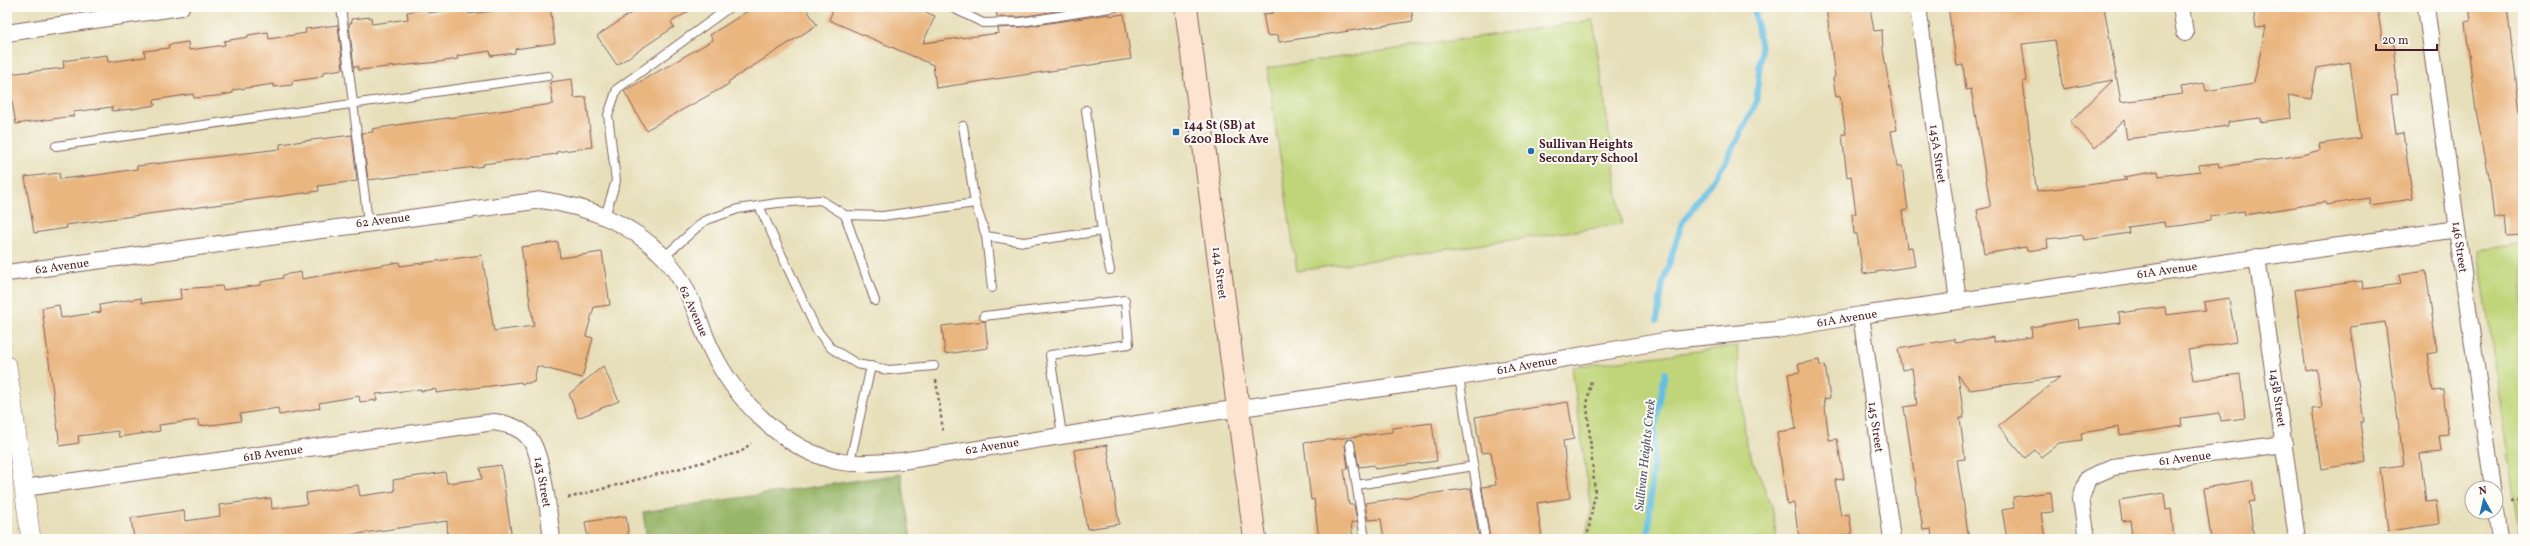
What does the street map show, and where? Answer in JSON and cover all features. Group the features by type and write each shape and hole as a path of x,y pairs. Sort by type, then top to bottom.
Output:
{"main road":[{"name":"144 Street","path":"1186,7 1255,539"}],"street":[{"path":"7,33 110,12 181,7"},
{"name":"145A Street","path":"1918,7 1958,301"},
{"path":"2181,7 2185,33"},
{"name":"146 Street","path":"2426,7 2492,480"},
{"name":"62 Avenue","path":"7,273 368,222 542,200 574,205 605,216 640,236 664,257 687,289 725,377 748,406 780,432 812,452 850,462 871,463 902,461 1237,409"},
{"name":"61A Avenue","path":"1237,409 1459,377 1670,340 1776,330 1861,315 2457,229"},
{"name":"145B Street","path":"2257,257 2297,539"},
{"name":"145 Street","path":"1861,315 1892,539"},
{"path":"7,366 31,539"},
{"name":"61B Avenue","path":"24,488 494,422 508,424 521,430"},
{"name":"143 Street","path":"521,430 536,448 552,539"},
{"name":"61 Avenue","path":"2087,539 2082,499 2088,478 2113,467 2284,444"},
{"path":"2497,520 2500,539"}],"lane":[{"path":"341,7 368,222"},
{"path":"605,216 616,181 608,115 617,89 730,7"},
{"path":"951,7 983,23 1021,22 1116,7"},
{"path":"56,146 548,76"},
{"path":"1086,110 1102,231 1110,270"},
{"path":"964,126 975,203 986,236 992,288"},
{"path":"664,257 704,221 738,209 821,200 845,215 883,216 975,203"},
{"path":"759,206 816,329 831,348 857,364 889,370 934,366"},
{"path":"845,215 875,301"},
{"path":"986,236 1024,242 1102,231"},
{"path":"984,316 1125,300 1129,344 1050,355 1062,435"},
{"path":"850,462 871,366"},
{"path":"1459,377 1485,539"},
{"path":"1350,444 1358,486 1365,539"},
{"path":"1358,486 1474,466"}],"path":[{"path":"936,377 943,431"},
{"path":"1587,539 1595,493 1587,405 1591,380"},
{"path":"568,498 741,452 751,443"},
{"path":"2512,500 2523,499"}],"green space":[{"path":"1593,20 1622,224 1297,271 1267,68"},
{"path":"2523,243 2523,539 2520,539 2478,250"},
{"path":"1737,346 1746,444 1772,506 1777,539 1585,539 1591,511 1572,367"},
{"path":"901,474 911,539 647,539 643,512"}],"building":[{"path":"509,7 550,7 555,43 515,49 515,53 491,56 490,51 457,56 458,59 439,62 358,70 358,66 354,67 349,23 352,23 351,19 371,17 372,24 408,19 407,12 427,9 428,13 466,8 469,14 509,9"},
{"path":"640,7 696,7 671,22 674,27 617,65 597,36"},
{"path":"754,7 805,7 817,25 728,82 729,84 646,130 624,91 713,40 710,35"},
{"path":"834,7 914,7 935,16 923,43 999,33 998,28 1022,27 1110,14 1110,16 1124,14 1131,59 936,88 933,65 829,20"},
{"path":"996,7 1081,7 1020,17 997,17"},
{"path":"1272,7 1411,7 1413,21 1279,42 1278,35 1267,36 1263,14 1273,13"},
{"path":"1826,7 1870,7 1874,31 1882,30 1883,50 1897,130 1891,131 1897,166 1902,166 1908,210 1902,211 1907,248 1912,247 1915,266 1863,274 1857,234 1854,234 1852,214 1856,214 1851,176 1847,177 1842,134 1846,134 1840,96 1836,97 1833,78 1835,77"},
{"path":"1948,7 2104,7 2121,102 2183,94 2181,87 2204,83 2206,91 2254,83 2266,27 2256,28 2253,7 2377,7 2383,44 2393,42 2398,94 2391,95 2396,134 2403,133 2413,199 2370,205 2369,198 2326,205 2325,202 2245,215 2244,211 2210,216 2210,221 2185,225 2165,227 2164,222 2128,227 2129,233 2084,240 2083,235 2047,239 2048,248 2027,251 2026,247 1984,254 1977,210 1990,207 1990,203 1971,89 1966,90 1963,65 1957,66","holes":["2055,40 2063,89 2113,80 2070,122 2095,148 2124,120 2127,139 2228,126 2228,122 2260,118 2260,122 2291,118 2288,95 2311,99 2317,68 2350,62 2360,138 2319,144 2320,150 2302,155 2219,167 2218,163 2199,165 2200,171 2159,176 2158,171 2123,177 2127,180 2037,191 2028,138 2030,138 2023,82 2027,81 2022,44"]},
{"path":"2469,7 2507,7 2523,136 2523,235 2508,236 2506,217 2494,219 2489,176 2476,111 2465,22 2471,21"},
{"path":"338,25 343,69 323,72 323,75 316,78 292,81 292,85 274,87 274,84 233,90 233,93 217,96 194,98 193,94 154,100 155,105 132,109 112,111 112,107 73,112 74,116 16,124 7,74 64,68 63,61 107,55 108,62 145,57 144,51 169,48 168,45 188,42 189,50 225,45 224,41 248,37 248,35 268,32 269,39 306,33 305,29"},
{"path":"572,79 574,98 586,97 592,147 556,152 557,154 483,164 484,166 368,180 362,133 373,132 372,129 410,123 553,104 550,82"},
{"path":"352,135 357,181 318,186 319,191 66,225 67,228 34,233 25,177 59,173 60,179 97,175 137,169 137,166 280,149 280,144"},
{"path":"558,242 560,258 602,252 610,305 594,307 586,336 593,338 582,378 537,366 534,382 522,384 521,382 436,393 436,389 421,391 421,389 376,394 377,400 360,402 359,396 319,403 320,408 279,415 278,408 240,414 241,421 199,426 198,420 159,425 160,431 119,437 118,431 78,436 79,443 60,446 42,308 59,305 61,318 101,312 100,305 141,298 142,303 181,299 180,289 222,286 223,290 261,285 261,282 283,278 283,275 301,272 302,279 399,262 400,266 482,255 494,331 534,326 521,247"},
{"path":"2426,271 2437,352 2427,354 2433,391 2443,390 2448,434 2439,435 2441,452 2420,454 2426,502 2436,501 2439,524 2388,531 2380,468 2404,465 2385,322 2350,327 2364,422 2360,422 2366,462 2321,469 2312,409 2322,408 2317,369 2306,371 2295,290 2362,281 2363,289 2401,284 2399,275"},
{"path":"2229,298 2236,342 2188,350 2193,380 2240,374 2245,418 2221,421 2220,413 2181,418 2182,426 2157,430 2120,435 2119,427 2081,433 2082,440 2059,443 2041,457 2035,450 2025,458 1998,426 2060,377 1970,390 1958,375 1964,418 1960,418 1965,459 1957,460 1969,539 1932,539 1931,529 1923,530 1904,407 1917,405 1912,368 1902,370 1898,349 1954,339 1955,343 1993,337 1993,342 2032,337 2031,327 2078,319 2079,328 2120,323 2119,313 2165,307 2166,315 2205,310 2204,302"},
{"path":"985,321 988,348 945,354 942,326"},
{"path":"1819,360 1820,366 1825,365 1830,398 1824,399 1829,440 1837,439 1844,479 1835,480 1841,516 1849,514 1852,534 1822,539 1799,539 1794,503 1787,504 1777,432 1796,429 1788,374 1800,372 1798,364"},
{"path":"603,366 619,401 578,418 569,394"},
{"path":"1568,402 1574,439 1563,441 1570,498 1537,503 1542,539 1490,539 1482,487 1496,485 1491,452 1481,453 1475,417"},
{"path":"1432,423 1437,461 1375,469 1374,465 1359,467 1354,441 1352,439 1346,440 1345,445 1348,469 1344,469 1349,505 1354,505 1357,522 1351,523 1353,539 1319,539 1314,499 1311,500 1304,443 1392,432 1392,428"},
{"path":"1107,445 1119,524 1087,529 1074,450"},
{"path":"501,465 512,539 448,539 447,521 323,539 134,539 131,518 184,510 185,521 220,516 219,505 271,498 272,509 307,504 306,493 358,485 360,496 395,491 393,480 445,472 447,483 482,479 480,468"},
{"path":"2252,480 2255,501 2249,502 2254,539 2211,539 2204,488"},
{"path":"1471,488 1479,539 1384,539 1381,519 1368,520 1365,503"},
{"path":"2051,492 2053,512 2041,513 2045,539 2007,539 2002,510 2014,508 2013,497"},
{"path":"2164,493 2166,510 2171,509 2174,539 2137,539 2137,535 2132,535 2130,520 2122,521 2119,500"},
{"path":"626,516 629,539 588,539 585,522"}],"waterway":[{"name":"Sullivan Heights Creek","path":"1657,320 1663,283 1682,223 1725,163 1756,103 1761,49 1754,7"},
{"name":"Sullivan Heights Creek","path":"1648,539 1655,428 1665,373"}],"place":[{"name":"144 St (SB) at 6200 Block Ave","path":"1176,132"},
{"name":"Sullivan Heights Secondary School","path":"1531,151"}]}
